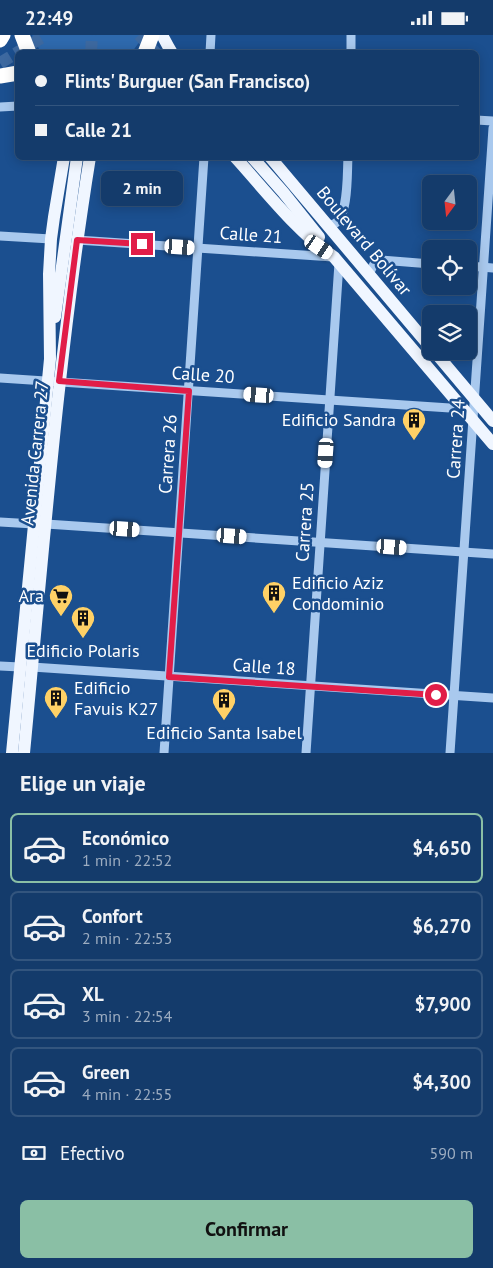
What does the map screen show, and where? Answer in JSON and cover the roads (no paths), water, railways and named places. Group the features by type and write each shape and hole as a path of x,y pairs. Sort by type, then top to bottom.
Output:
{"highway":[{"path":"0,40 3,35"},
{"path":"22,35 28,50"},
{"path":"146,50 152,35"},
{"path":"0,77 15,74"}],"main road":[{"path":"162,35 170,50"},
{"name":"Avenida Carrera 27","path":"54,381 50,359 49,274 51,239 64,160"},
{"path":"50,359 77,160"},
{"name":"Avenida Carrera 27","path":"12,753 26,667 54,381 90,160"},
{"name":"Boulevard Bolívar","path":"238,160 313,241 337,260 477,410 493,421"},
{"path":"255,160 283,192 337,260"},
{"name":"Boulevard Bolívar","path":"273,160 422,337"},
{"name":"Boulevard Bolívar","path":"441,360 477,410 493,444"},
{"name":"Avenida Carrera 27","path":"24,753 26,667"}],"street":[{"path":"210,50 211,35"},
{"path":"351,35 351,50"},
{"path":"0,107 15,105"},
{"path":"479,120 493,121"},
{"name":"Carrera 24","path":"450,753 464,552 488,268 493,128"},
{"name":"Carrera 26","path":"164,753 204,160"},
{"path":"326,223 335,223 341,218 345,209 348,160"},
{"path":"0,236 51,239"},
{"name":"Calle 21","path":"77,240 337,260"},
{"name":"Carrera 25","path":"306,753 330,400 337,260"},
{"path":"369,274 375,262 381,260 422,263"},
{"name":"Calle 20","path":"0,378 477,410"},
{"path":"0,522 493,554"},
{"name":"Calle 18","path":"0,666 493,698"}],"tunnel":[{"path":"21,50 46,35"},
{"path":"91,50 92,35"},
{"path":"139,35 153,50"},
{"path":"0,63 15,54"}],"place":[{"name":"Edificio Sandra","path":"414,441"},
{"name":"Edificio Aziz Condominio","path":"274,614"},
{"name":"Ara","path":"61,617"},
{"name":"Edificio Polaris","path":"83,639"},
{"name":"Edificio Favuis K27","path":"56,719"},
{"name":"Edificio Santa Isabel","path":"224,721"}]}
